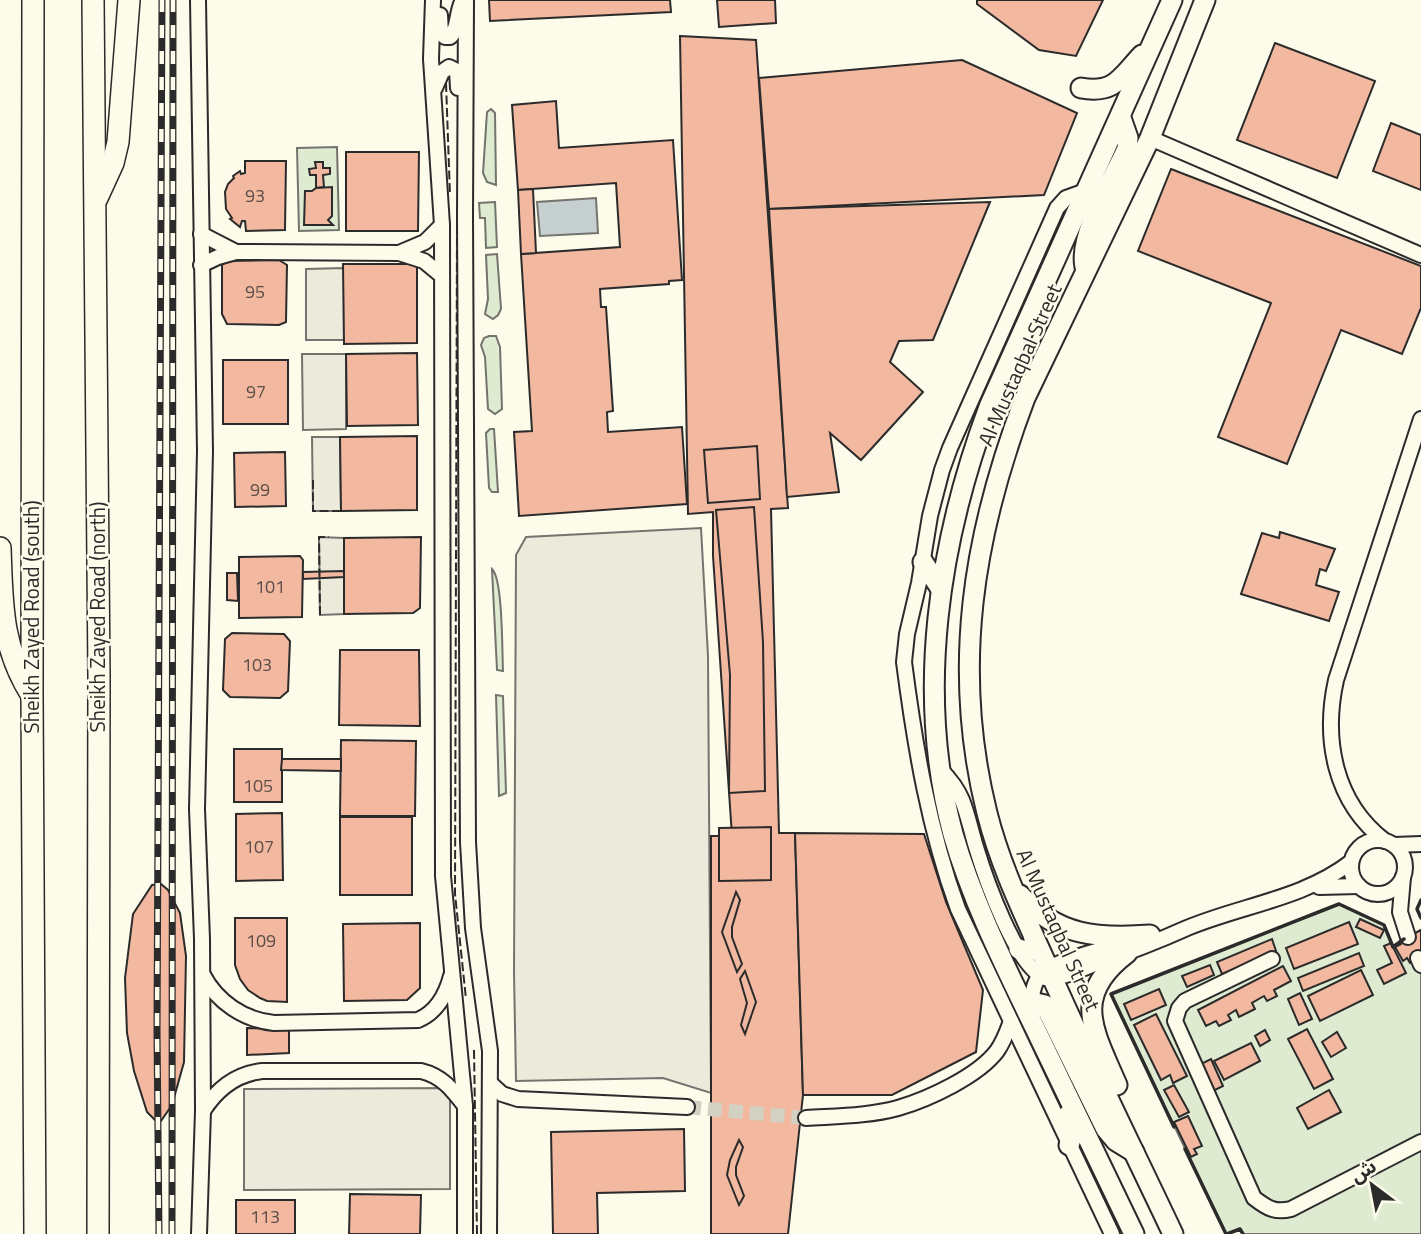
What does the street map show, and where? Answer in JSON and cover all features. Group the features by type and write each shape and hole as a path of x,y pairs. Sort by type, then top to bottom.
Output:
{"highway":[{"name":"Sheikh Zayed Road (south)","path":"33,0 32,695 35,1234"},
{"name":"Sheikh Zayed Road (north)","path":"93,0 99,676 98,1234"},
{"path":"95,203 109,173 118,142 129,0"},
{"path":"0,548 7,642 13,661 32,695"},
{"path":"29,1234 34,1191"}],"main road":[{"name":"Al Mustaqbal Street","path":"1134,1234 973,893 953,832 940,769 935,685 941,589 955,515 976,443 1004,373 1172,0"},
{"name":"Al Mustaqbal Street","path":"1173,1234 1047,974 1009,880 987,814 974,745 969,674 974,592 983,533 1004,455 1025,398 1150,138 1205,0"},
{"path":"1081,88 1102,89 1112,86 1151,48"},
{"path":"1086,271 1083,253 1087,234 1127,149 1128,138 1121,118"},
{"path":"923,562 941,589"},
{"path":"1009,880 1037,911 1072,931 1113,938 1150,935"},
{"path":"1019,950 1031,951 1034,937"},
{"path":"1032,1017 1036,1003 1045,1005 1106,1129 1115,1141 1135,1152 1137,1142 1133,1124 1094,1033 1091,1017 1093,997 1100,979 1112,964 1127,953"},
{"path":"1063,1087 1062,1100 1074,1130 1069,1145"}],"street":[{"path":"198,0 204,529 197,808 203,1111 199,1234"},
{"path":"433,0 431,59 442,225 443,876 465,1106 466,1234"},
{"path":"440,0 440,30 442,35 448,37 454,33 456,17 464,0"},
{"path":"464,0 467,56 464,116 468,842 472,928 486,1017 491,1084 489,1234"},
{"path":"433,91 444,69 455,69 458,74 459,105 464,116"},
{"path":"1150,138 1421,255"},
{"path":"1088,190 1066,198 1059,204 950,448 936,493 905,643 904,662 928,809 941,860 958,909 1112,1234"},
{"path":"399,253 425,242 442,225"},
{"path":"201,234 236,252"},
{"path":"201,265 236,252 399,253 424,261 441,275"},
{"path":"1351,804 1356,827 1351,871 1365,890 1389,907 1406,930 1399,900 1404,874 1403,856 1366,824 1341,785 1331,743 1331,701 1421,419"},
{"path":"940,769 953,784 962,801 988,882 1019,950 1027,963 1047,974 1127,953 1187,929 1304,890 1329,878 1369,841 1421,844"},
{"path":"1304,890 1331,886 1390,891 1421,852"},
{"path":"1032,1017 1033,989 1047,974 1150,935 1187,929"},
{"path":"1272,959 1185,1001 1179,1008 1175,1021 1254,1198 1269,1209 1292,1209 1421,1142"},
{"path":"202,973 216,994 229,1005 255,1020 274,1023 418,1020 438,1005 453,972"},
{"path":"806,1118 878,1112 898,1108 930,1095 972,1072 995,1053 1005,1039 1011,1021"},
{"path":"203,1111 226,1085 244,1075 262,1071 421,1071 430,1073 447,1084 465,1106"},
{"path":"491,1084 502,1094 518,1099 687,1107"}],"green space":[{"path":"491,109 495,113 496,185 487,182 483,173 487,112"},
{"path":"337,147 339,230 299,231 297,148"},
{"path":"495,202 497,247 486,248 485,218 480,218 479,203"},
{"path":"497,254 501,309 493,319 485,314 488,299 486,255"},
{"path":"496,336 500,347 502,409 495,414 488,409 485,357 481,345 484,338"},
{"path":"494,429 498,492 492,492 489,488 486,433"},
{"path":"492,569 496,575 500,601 503,671 497,670"},
{"path":"496,695 503,696 506,793 499,796"},
{"path":"1339,904 1384,925 1393,946 1421,930 1421,1234 1243,1234 1240,1229 1226,1234 1111,994"}],"shaded area":[{"path":"596,198 598,233 540,236 537,202"},
{"path":"344,268 344,340 306,340 306,269"},
{"path":"302,354 346,354 346,429 303,430"},
{"path":"312,437 340,437 341,511 313,511"},
{"path":"701,528 708,656 711,1093 663,1078 516,1081 516,555 526,537"},
{"path":"319,537 344,538 344,614 320,615"},
{"path":"450,1088 450,1189 244,1190 244,1089"}],"building":[{"path":"489,0 670,0 671,12 490,21"},
{"path":"717,0 775,0 776,23 719,27"},
{"path":"977,0 1103,0 1076,56 1039,50 977,4"},
{"path":"680,36 756,40 788,508 771,509 779,833 795,833 803,1095 788,1234 711,1234 711,836 732,836 713,556 713,512 688,514"},
{"path":"1275,43 1375,81 1337,178 1237,140"},
{"path":"962,60 1077,113 1044,195 769,209 759,78"},
{"path":"556,101 559,148 673,140 682,280 669,281 669,284 600,289 601,307 606,307 613,411 607,412 608,432 682,427 687,504 519,516 514,432 532,431 521,254 620,247 616,183 518,190 512,105"},
{"path":"1391,123 1421,135 1421,190 1373,171"},
{"path":"346,152 419,152 418,231 346,231"},
{"path":"245,161 286,161 285,230 246,231 245,221 242,221 240,227 230,219 232,218 226,209 225,192 233,176 240,171 241,174 245,173"},
{"path":"315,162 323,162 323,168 330,168 330,174 323,175 324,187 316,188 316,175 310,175 309,169 316,168"},
{"path":"1171,169 1421,266 1421,308 1402,354 1341,330 1287,464 1218,437 1271,303 1138,251"},
{"path":"332,187 332,216 328,220 333,225 304,225 305,191"},
{"path":"533,189 536,253 521,254 518,190"},
{"path":"990,202 933,340 899,341 890,362 923,392 861,460 830,433 839,492 787,497 769,209"},
{"path":"279,260 287,265 286,322 279,325 227,324 222,314 222,265 228,261"},
{"path":"343,264 417,264 417,343 344,344"},
{"path":"417,353 418,425 347,426 346,354"},
{"path":"223,360 288,360 288,424 223,424"},
{"path":"417,436 417,510 341,511 340,437"},
{"path":"757,446 760,499 708,503 704,450"},
{"path":"285,452 286,506 235,507 234,453"},
{"path":"754,507 763,642 765,791 729,793 730,675 716,510"},
{"path":"1280,532 1335,549 1326,571 1320,569 1316,585 1339,592 1329,621 1241,594 1262,533 1279,538"},
{"path":"421,537 420,608 413,613 344,614 344,538"},
{"path":"300,556 303,560 302,617 239,618 239,557"},
{"path":"344,571 344,577 303,579 303,572"},
{"path":"227,573 237,573 238,601 227,600"},
{"path":"232,633 284,634 290,641 288,691 280,698 230,697 223,690 225,639"},
{"path":"340,650 419,650 420,726 339,725"},
{"path":"341,740 416,741 415,816 340,816"},
{"path":"234,749 282,749 282,802 234,802"},
{"path":"282,759 341,759 341,771 281,770"},
{"path":"282,813 283,880 236,881 236,814"},
{"path":"340,817 412,817 412,895 340,895"},
{"path":"771,827 771,880 719,881 719,828"},
{"path":"795,833 924,834 946,902 983,990 976,1052 892,1095 803,1095"},
{"path":"161,884 168,890 180,913 186,956 184,1062 172,1105 161,1121 155,1120 147,1112 134,1071 127,1033 125,978 133,914 152,885"},
{"path":"736,892 740,900 732,927 732,937 742,964 737,972 722,932"},
{"path":"235,918 287,918 287,1002 260,998 248,990 240,979 235,965"},
{"path":"1360,919 1384,930 1380,938 1356,927"},
{"path":"1349,922 1358,944 1294,969 1286,948"},
{"path":"420,923 420,988 407,1000 344,1001 343,924"},
{"path":"1421,930 1421,957 1410,963 1407,958 1403,961 1395,947 1401,944 1400,941"},
{"path":"1272,939 1276,951 1222,974 1217,962"},
{"path":"1391,943 1406,973 1384,984 1377,970 1392,963 1384,946"},
{"path":"1359,953 1364,966 1303,991 1298,978"},
{"path":"1210,965 1214,975 1187,987 1182,976"},
{"path":"1283,966 1291,981 1274,990 1277,996 1267,1001 1264,996 1252,1003 1255,1009 1239,1017 1236,1010 1228,1015 1231,1020 1219,1026 1216,1021 1206,1026 1198,1010"},
{"path":"1361,970 1373,995 1320,1021 1308,996"},
{"path":"745,971 756,1002 745,1034 741,1025 747,1003 740,979"},
{"path":"1159,989 1166,1005 1131,1020 1124,1004"},
{"path":"1300,993 1312,1019 1299,1025 1288,999"},
{"path":"1156,1014 1187,1076 1173,1083 1170,1075 1161,1080 1134,1025"},
{"path":"247,1028 289,1029 289,1053 247,1055"},
{"path":"1307,1029 1333,1079 1314,1089 1288,1039"},
{"path":"1265,1030 1270,1040 1260,1046 1255,1036"},
{"path":"1337,1032 1346,1048 1331,1057 1322,1042"},
{"path":"1251,1043 1260,1061 1224,1080 1214,1061"},
{"path":"1211,1059 1223,1086 1213,1091 1201,1064"},
{"path":"1174,1085 1189,1112 1179,1117 1164,1090"},
{"path":"1329,1090 1341,1112 1308,1129 1297,1108"},
{"path":"1188,1116 1202,1146 1194,1149 1197,1154 1191,1157 1174,1122"},
{"path":"684,1129 685,1191 597,1193 598,1234 553,1234 551,1132"},
{"path":"739,1140 743,1147 736,1175 744,1196 739,1205 727,1175"},
{"path":"350,1194 421,1195 420,1234 349,1234"},
{"path":"236,1200 295,1200 295,1234 236,1234"}],"tunnel":[{"path":"687,1107 806,1118"}],"railway":[{"path":"159,1234 157,1032 162,0"},
{"path":"172,1234 173,0"}],"fence":[{"path":"446,83 450,195"},
{"path":"457,225 455,894 466,999"},
{"path":"313,480 313,511 341,511"},
{"path":"320,615 319,537 329,537"},
{"path":"474,1050 477,1234"}],"wall":[{"path":"1421,900 1417,909 1421,918"},
{"path":"1174,1127 1111,994 1339,904 1384,925 1393,947 1404,939"},
{"path":"1185,1149 1226,1234"},
{"path":"1227,1234 1240,1229 1243,1234"}]}
